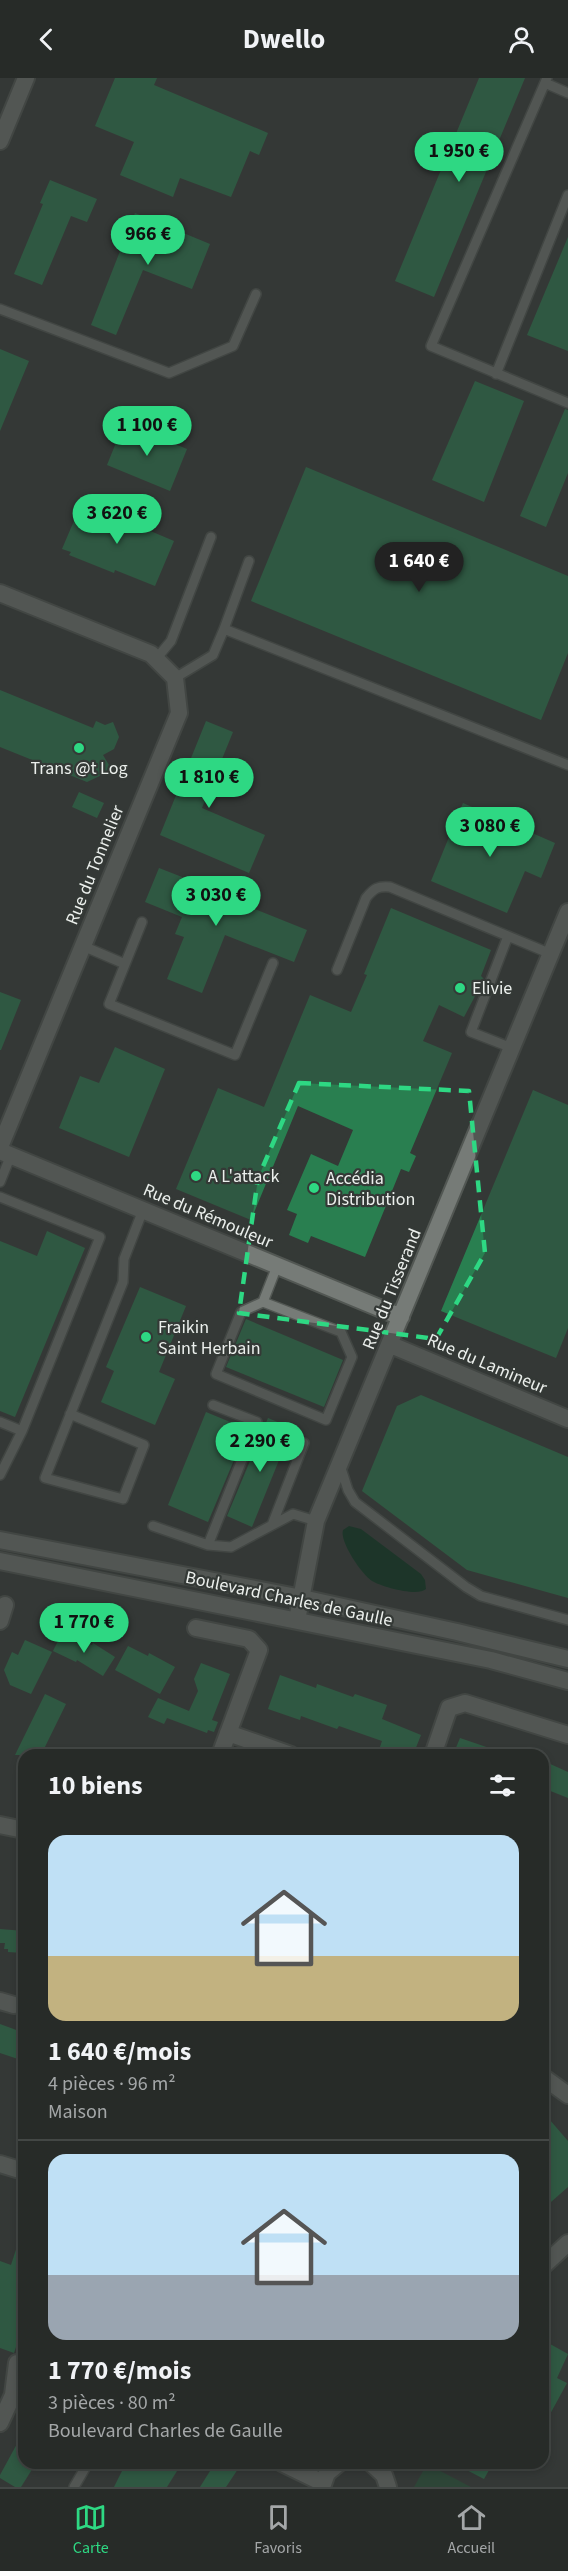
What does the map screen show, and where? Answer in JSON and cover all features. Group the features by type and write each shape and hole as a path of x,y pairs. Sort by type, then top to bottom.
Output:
{"street":[{"path":"0,141 26,78"},
{"path":"0,593 151,654 175,678"},
{"name":"Rue du Tonnelier","path":"4,1151 83,946 179,713 175,678"},
{"name":"Rue du Tisserand","path":"297,1620 316,1521 391,1345 568,912"},
{"name":"Rue du Rémouleur","path":"4,1151 401,1317"},
{"name":"Rue du Lamineur","path":"391,1345 568,1419"},
{"name":"Boulevard Charles de Gaulle","path":"0,1540 302,1598 568,1659"},
{"name":"Boulevard Charles de Gaulle","path":"0,1561 491,1660 568,1681"},
{"path":"196,1628 249,1639 259,1650 222,1749"},
{"path":"435,1749 449,1708 465,1703 568,1735"},
{"path":"228,1732 275,1749"},
{"path":"0,1825 18,1829"},
{"path":"549,2081 568,2095"},
{"path":"0,2164 18,2169"},
{"path":"549,2260 568,2243"},
{"path":"0,2422 13,2395 14,2362"},
{"path":"293,2469 322,2485 327,2473 332,2469"},
{"path":"378,2469 384,2475 388,2487"}],"lane":[{"path":"568,93 546,81 431,346 568,403"},
{"path":"496,374 568,195"},
{"path":"0,309 169,372 233,346 256,294"},
{"path":"156,659 171,641 211,537"},
{"path":"175,678 213,655 249,561"},
{"path":"224,629 568,765"},
{"path":"337,970 366,898 373,889 381,886 390,887 551,954"},
{"path":"142,922 109,1004 235,1055 273,963"},
{"path":"508,936 471,1032 512,1048"},
{"path":"83,946 125,964"},
{"path":"0,1182 4,1151"},
{"path":"0,1197 100,1237 22,1431 0,1475"},
{"path":"70,1414 144,1445 123,1498 45,1478 70,1414 123,1282 124,1259 143,1210"},
{"path":"263,1302 341,1332 352,1357 326,1419 216,1374 241,1312 263,1302 277,1266"},
{"path":"208,1545 257,1422 213,1405"},
{"path":"0,1422 22,1431"},
{"path":"272,1525 304,1443"},
{"path":"340,1465 348,1490 355,1502 466,1587 481,1596 568,1620"},
{"path":"153,1526 208,1545 231,1547 293,1514 316,1521"},
{"path":"74,2487 84,2469"}],"highlighted area":[{"path":"299,1083 469,1091 485,1253 436,1339 239,1313 258,1178"}],"shaded area":[{"path":"349,1526 361,1529 421,1574 425,1580 426,1589 416,1592 400,1590 368,1578 357,1565 344,1542 343,1530"},
{"path":"424,2469 437,2469 471,2487 414,2487"}],"building":[{"path":"115,78 157,78 154,85 268,133 259,155 250,151 231,197 180,178 173,197 120,175 134,142 95,126"},
{"path":"479,78 525,78 434,297 395,281"},
{"path":"50,180 97,199 87,222 71,216 42,285 14,274 43,204 40,203"},
{"path":"135,213 210,244 192,289 143,270 116,335 91,325"},
{"path":"568,237 568,351 527,335"},
{"path":"0,349 29,361 0,431"},
{"path":"475,381 524,401 484,502 432,480"},
{"path":"565,409 568,410 568,473 546,527 520,516"},
{"path":"124,423 187,449 170,491 107,465"},
{"path":"306,467 568,576 568,653 541,720 251,601"},
{"path":"82,502 174,541 155,586 115,570 114,573 69,555 71,552 62,549"},
{"path":"0,690 93,728 96,721 105,725 113,722 119,737 114,749 103,755 109,765 106,773 87,782 0,747"},
{"path":"206,721 233,732 202,808 265,835 249,873 160,835"},
{"path":"79,792 104,803 97,818 72,807"},
{"path":"463,803 555,843 541,878 525,871 507,913 431,881"},
{"path":"159,868 246,902 245,905 307,930 294,962 225,935 202,993 167,979 184,937 175,934 182,917 145,902"},
{"path":"391,908 491,950 481,976 484,979 464,1017 439,1005 423,1041 452,1053 410,1153 416,1156 409,1172 401,1169 365,1257 311,1236 308,1243 289,1235 297,1214 287,1210 311,1154 338,1166 353,1130 298,1106 251,1220 176,1189 218,1088 264,1107 310,995 351,1012"},
{"path":"0,992 21,1000 1,1050 0,1050"},
{"path":"115,1047 165,1069 129,1157 59,1128 80,1076 99,1083"},
{"path":"533,1090 568,1105 568,1328 556,1358 441,1311"},
{"path":"47,1231 85,1248 15,1417 0,1411 0,1241 37,1256"},
{"name":"Fraikin Saint Herbain","path":"140,1287 186,1306 159,1372 175,1379 155,1425 101,1402 114,1371 106,1367"},
{"path":"246,1319 343,1360 324,1407 226,1367"},
{"path":"421,1395 568,1457 568,1598 467,1570 362,1491 397,1406"},
{"path":"206,1412 247,1429 208,1522 168,1505"},
{"path":"268,1418 292,1428 252,1527 227,1516"},
{"path":"62,1633 92,1645 93,1643 115,1657 103,1676 77,1660 76,1662 53,1651"},
{"path":"25,1640 52,1652 31,1694 10,1685 4,1670 12,1652 18,1655"},
{"path":"128,1646 148,1656 149,1653 175,1667 160,1694 115,1670"},
{"path":"201,1663 230,1674 212,1720 218,1722 214,1732 208,1730 207,1733 167,1718 164,1724 148,1717 158,1698 189,1711 198,1691 194,1679"},
{"path":"280,1675 316,1688 317,1684 353,1697 355,1694 387,1705 382,1719 421,1735 415,1749 379,1749 382,1741 339,1726 337,1729 301,1716 300,1720 268,1709"},
{"path":"45,1694 66,1704 44,1749 18,1749 18,1755 15,1755"},
{"path":"460,1738 492,1749 455,1749"},
{"path":"549,1763 568,1772 568,1798 549,1790"},
{"path":"0,1929 18,1930 18,1953 8,1952 8,1949 4,1949 5,1943 0,1943"},
{"path":"0,2024 18,2031 18,2059 0,2053"},
{"path":"549,2119 568,2141 568,2187 549,2204"},
{"path":"18,2243 18,2341 14,2353 0,2348 0,2261 11,2265"},
{"path":"550,2344 568,2354 557,2378 567,2383 549,2416"},
{"path":"18,2442 18,2469 32,2469 21,2487 15,2487 0,2478"},
{"path":"123,2469 178,2469 167,2487 114,2487"},
{"path":"211,2469 238,2469 226,2487 200,2487"},
{"path":"465,2469 490,2469 484,2479"}],"place":[{"name":"Trans @t Log","path":"79,748"},
{"name":"Elivie","path":"460,988"},
{"name":"A L'attack","path":"196,1176"},
{"name":"Accédia Distribution","path":"314,1188"},
{"name":"Fraikin Saint Herbain","path":"146,1337"}]}
